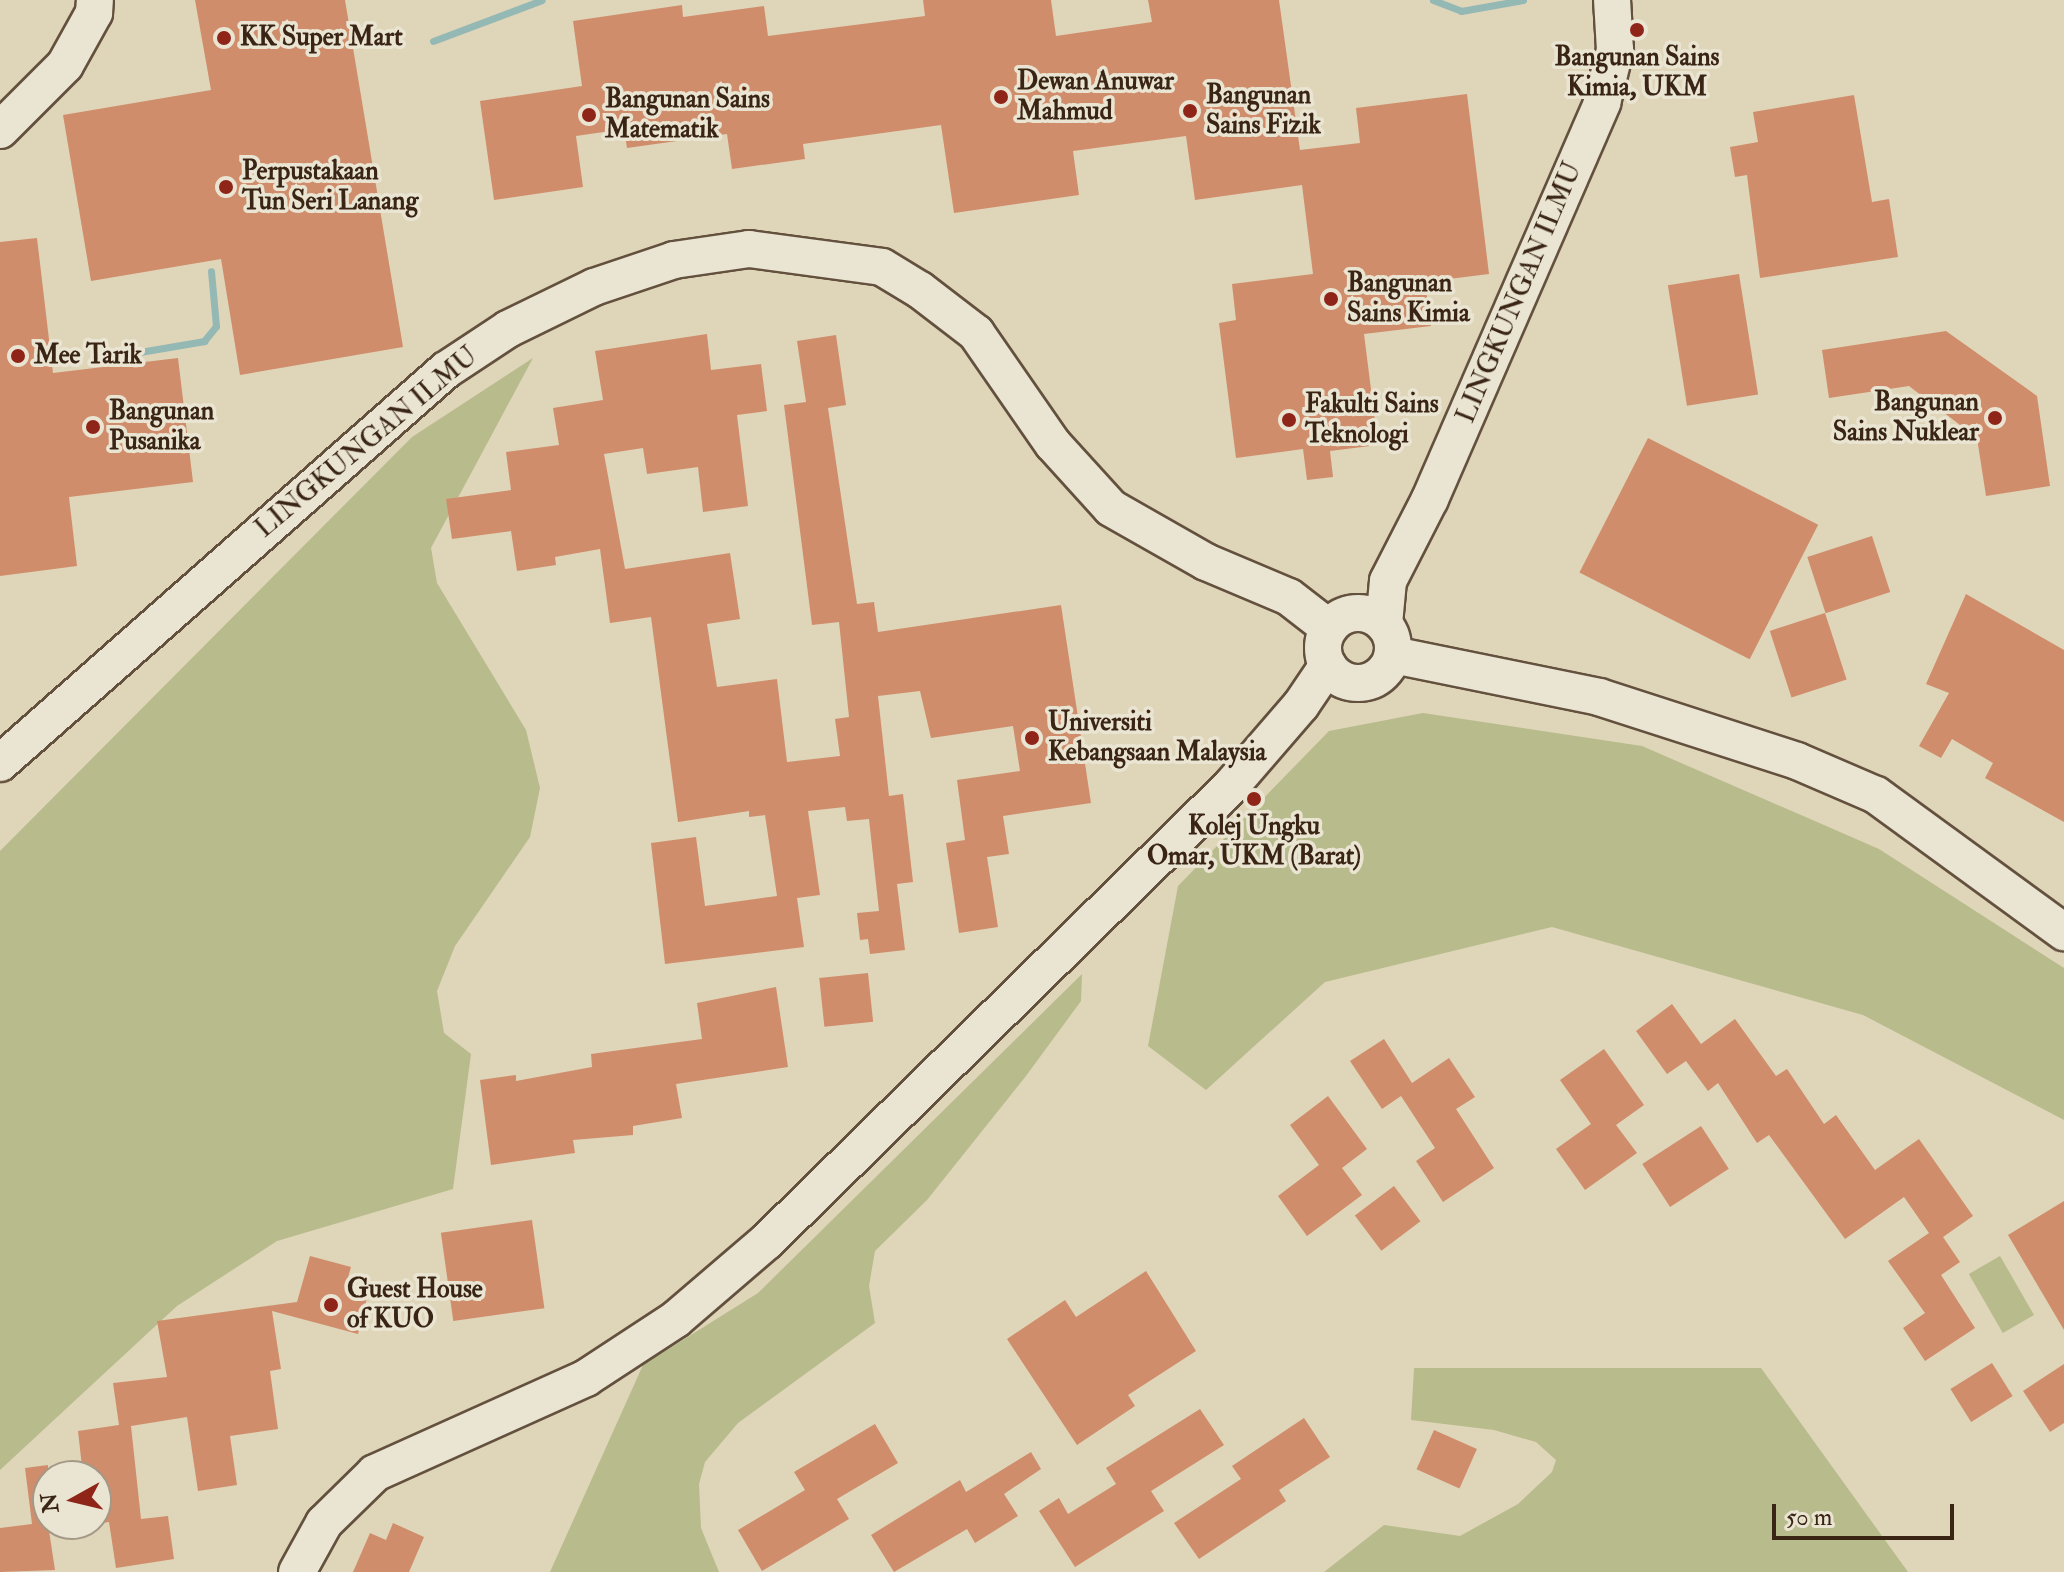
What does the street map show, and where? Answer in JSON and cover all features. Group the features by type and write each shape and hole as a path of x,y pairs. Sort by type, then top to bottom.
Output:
{"street":[{"path":"0,130 65,65 94,13 95,0"},
{"name":"LINGKUNGAN ILMU","path":"1389,639 1388,581 1430,499 1602,103 1615,50 1612,0"},
{"name":"LINGKUNGAN ILMU","path":"0,763 446,370 508,329 594,287 674,260 749,249 882,267 961,318 976,333 1053,444 1111,508 1184,549 1289,597 1329,628"},
{"path":"1389,639 1381,675 1370,681 1346,680 1328,665 1323,646 1329,628 1356,613 1389,639 1599,697 1797,761 1876,795 2064,932"},
{"path":"297,1572 324,1523 375,1473 586,1378 676,1319 767,1241 1231,786 1301,705 1328,665"}],"green space":[{"path":"533,358 431,548 437,583 526,730 540,788 530,837 455,946 437,991 444,1033 471,1054 453,1189 277,1241 177,1306 0,1470 0,851 412,437"},
{"path":"1423,713 1642,746 1879,849 2064,968 2064,1120 1863,1015 1552,927 1325,982 1206,1090 1148,1046 1178,886 1329,731"},
{"path":"1082,974 1081,1001 1026,1076 927,1200 875,1251 869,1286 875,1323 738,1423 705,1462 699,1484 701,1528 719,1572 550,1572 643,1365 758,1293"},
{"path":"2000,1256 2034,1315 2003,1333 1969,1274"},
{"path":"1414,1368 1761,1368 1908,1572 1324,1572 1384,1525 1460,1536 1518,1504 1552,1472 1556,1460 1536,1442 1494,1430 1411,1420"}],"building":[{"name":"Perpustakaan Tun Seri Lanang","path":"195,0 345,0 403,347 240,375 221,259 91,281 63,115 211,90"},
{"path":"923,0 1051,0 1056,36 1152,22 1148,0 1279,0 1300,150 1360,143 1356,108 1467,94 1489,274 1425,282 1431,326 1364,334 1378,445 1330,451 1333,477 1307,480 1303,449 1236,458 1219,323 1236,320 1232,284 1313,274 1302,185 1195,200 1186,136 1073,151 1079,195 954,213 941,125 803,144 805,159 732,169 727,134 627,148 624,129 576,136 583,187 494,200 480,101 582,86 573,21 682,5 683,17 764,6 768,36 925,16"},
{"path":"1854,95 1872,202 1889,199 1898,257 1760,278 1747,175 1735,177 1730,147 1758,142 1753,112"},
{"name":"Bangunan Pusanika","path":"37,238 53,373 178,358 193,482 69,497 77,566 0,576 0,242"},
{"name":"Bangunan Sains Nuklear","path":"1739,274 1758,394 1687,406 1668,285"},
{"name":"Bangunan Sains Nuklear","path":"1946,331 2037,396 2050,486 1986,496 1977,438 1909,386 1829,398 1822,350"},
{"path":"707,334 711,370 761,364 767,411 737,415 748,506 703,512 698,467 647,474 643,448 604,454 625,569 730,553 740,619 707,624 717,687 777,679 787,762 840,756 835,719 849,717 839,622 812,625 784,405 806,402 797,341 836,335 846,405 828,408 857,604 874,602 878,632 1061,605 1091,803 1003,816 1009,854 987,857 998,927 959,933 946,843 965,840 957,780 1020,771 1013,726 931,738 920,691 878,696 889,796 903,794 913,882 897,884 905,950 870,954 868,939 860,940 857,913 879,911 869,819 847,821 845,807 808,811 820,895 797,898 804,947 665,964 651,843 696,837 705,906 777,896 765,815 749,817 749,811 678,822 651,617 610,623 600,549 555,557 556,565 517,571 511,531 452,539 446,499 511,490 506,452 559,445 553,408 603,400 595,351"},
{"path":"1648,438 1818,525 1750,659 1579,573"},
{"path":"1872,536 1890,592 1826,613 1807,557"},
{"path":"1966,594 2064,650 2064,822 1985,778 1993,763 1952,739 1941,758 1919,746 1949,693 1926,684"},
{"path":"1825,613 1847,680 1791,697 1770,631"},
{"path":"868,973 873,1022 824,1027 819,978"},
{"path":"776,987 788,1067 676,1084 682,1118 633,1126 633,1135 573,1140 575,1153 491,1165 480,1080 516,1075 516,1081 592,1067 591,1054 702,1039 697,1003"},
{"path":"1672,1004 1701,1044 1735,1019 1776,1076 1787,1069 1824,1124 1836,1115 1875,1170 1919,1139 1973,1216 1943,1237 1960,1262 1941,1275 1975,1328 1925,1361 1903,1328 1925,1313 1888,1261 1929,1233 1904,1197 1845,1239 1769,1135 1757,1143 1718,1083 1708,1091 1686,1061 1667,1074 1636,1031"},
{"path":"1384,1039 1412,1083 1449,1058 1475,1097 1456,1109 1494,1168 1443,1202 1416,1161 1435,1148 1401,1096 1382,1109 1350,1061"},
{"path":"1604,1049 1644,1105 1616,1125 1637,1153 1585,1190 1556,1149 1591,1124 1560,1080"},
{"path":"1328,1096 1367,1149 1342,1168 1362,1195 1307,1236 1278,1196 1319,1165 1290,1125"},
{"path":"1701,1126 1729,1169 1670,1207 1642,1164"},
{"path":"1394,1186 1420,1221 1381,1251 1355,1215"},
{"path":"2064,1201 2064,1330 2008,1235"},
{"path":"532,1220 544,1308 453,1321 441,1233"},
{"path":"310,1256 351,1267 345,1288 368,1294 358,1334 272,1311 281,1369 270,1371 278,1429 230,1436 237,1485 198,1491 187,1417 131,1426 141,1519 168,1516 174,1559 116,1568 112,1540 112,1460 81,1460 78,1431 119,1425 113,1383 167,1377 157,1321 297,1302"},
{"path":"1146,1271 1196,1351 1128,1395 1135,1406 1077,1445 1007,1339 1065,1300 1076,1317"},
{"path":"1992,1363 2013,1396 1971,1422 1950,1389"},
{"path":"2064,1364 2064,1423 2050,1432 2023,1391"},
{"path":"1200,1409 1224,1445 1151,1491 1164,1511 1075,1567 1039,1511 1059,1498 1068,1514 1116,1484 1106,1468"},
{"path":"1304,1418 1330,1457 1279,1490 1286,1501 1199,1559 1174,1523 1241,1479 1232,1466"},
{"path":"875,1424 898,1463 837,1499 849,1519 762,1571 738,1530 805,1490 794,1472"},
{"path":"1434,1430 1477,1449 1459,1488 1417,1469"},
{"path":"1031,1452 1041,1469 1004,1494 1018,1516 975,1543 967,1529 894,1572 871,1535 960,1480 966,1492"},
{"path":"32,1467 32,1524 25,1468"},
{"path":"393,1523 424,1537 409,1572 353,1572 370,1533 386,1540"},
{"path":"32,1524 32,1540 50,1540 55,1570 0,1572 0,1528"}],"waterway":[{"path":"433,41 542,0"},
{"path":"1433,0 1461,11 1523,0"},
{"path":"99,359 204,341 216,326 211,271"}],"place":[{"name":"Bangunan Sains Kimia, UKM","path":"1637,30"},
{"name":"KK Super Mart","path":"224,38"},
{"name":"Dewan Anuwar Mahmud","path":"1001,97"},
{"name":"Bangunan Sains Fizik","path":"1190,111"},
{"name":"Bangunan Sains Matematik","path":"589,115"},
{"name":"Perpustakaan Tun Seri Lanang","path":"226,187"},
{"name":"Bangunan Sains Kimia","path":"1331,299"},
{"name":"Mee Tarik","path":"18,356"},
{"name":"Bangunan Sains Nuklear","path":"1995,418"},
{"name":"Fakulti Sains Teknologi","path":"1289,420"},
{"name":"Bangunan Pusanika","path":"93,427"},
{"name":"Universiti Kebangsaan Malaysia","path":"1032,738"},
{"name":"Kolej Ungku Omar, UKM (Barat)","path":"1254,799"},
{"name":"Guest House of KUO","path":"331,1305"}]}
